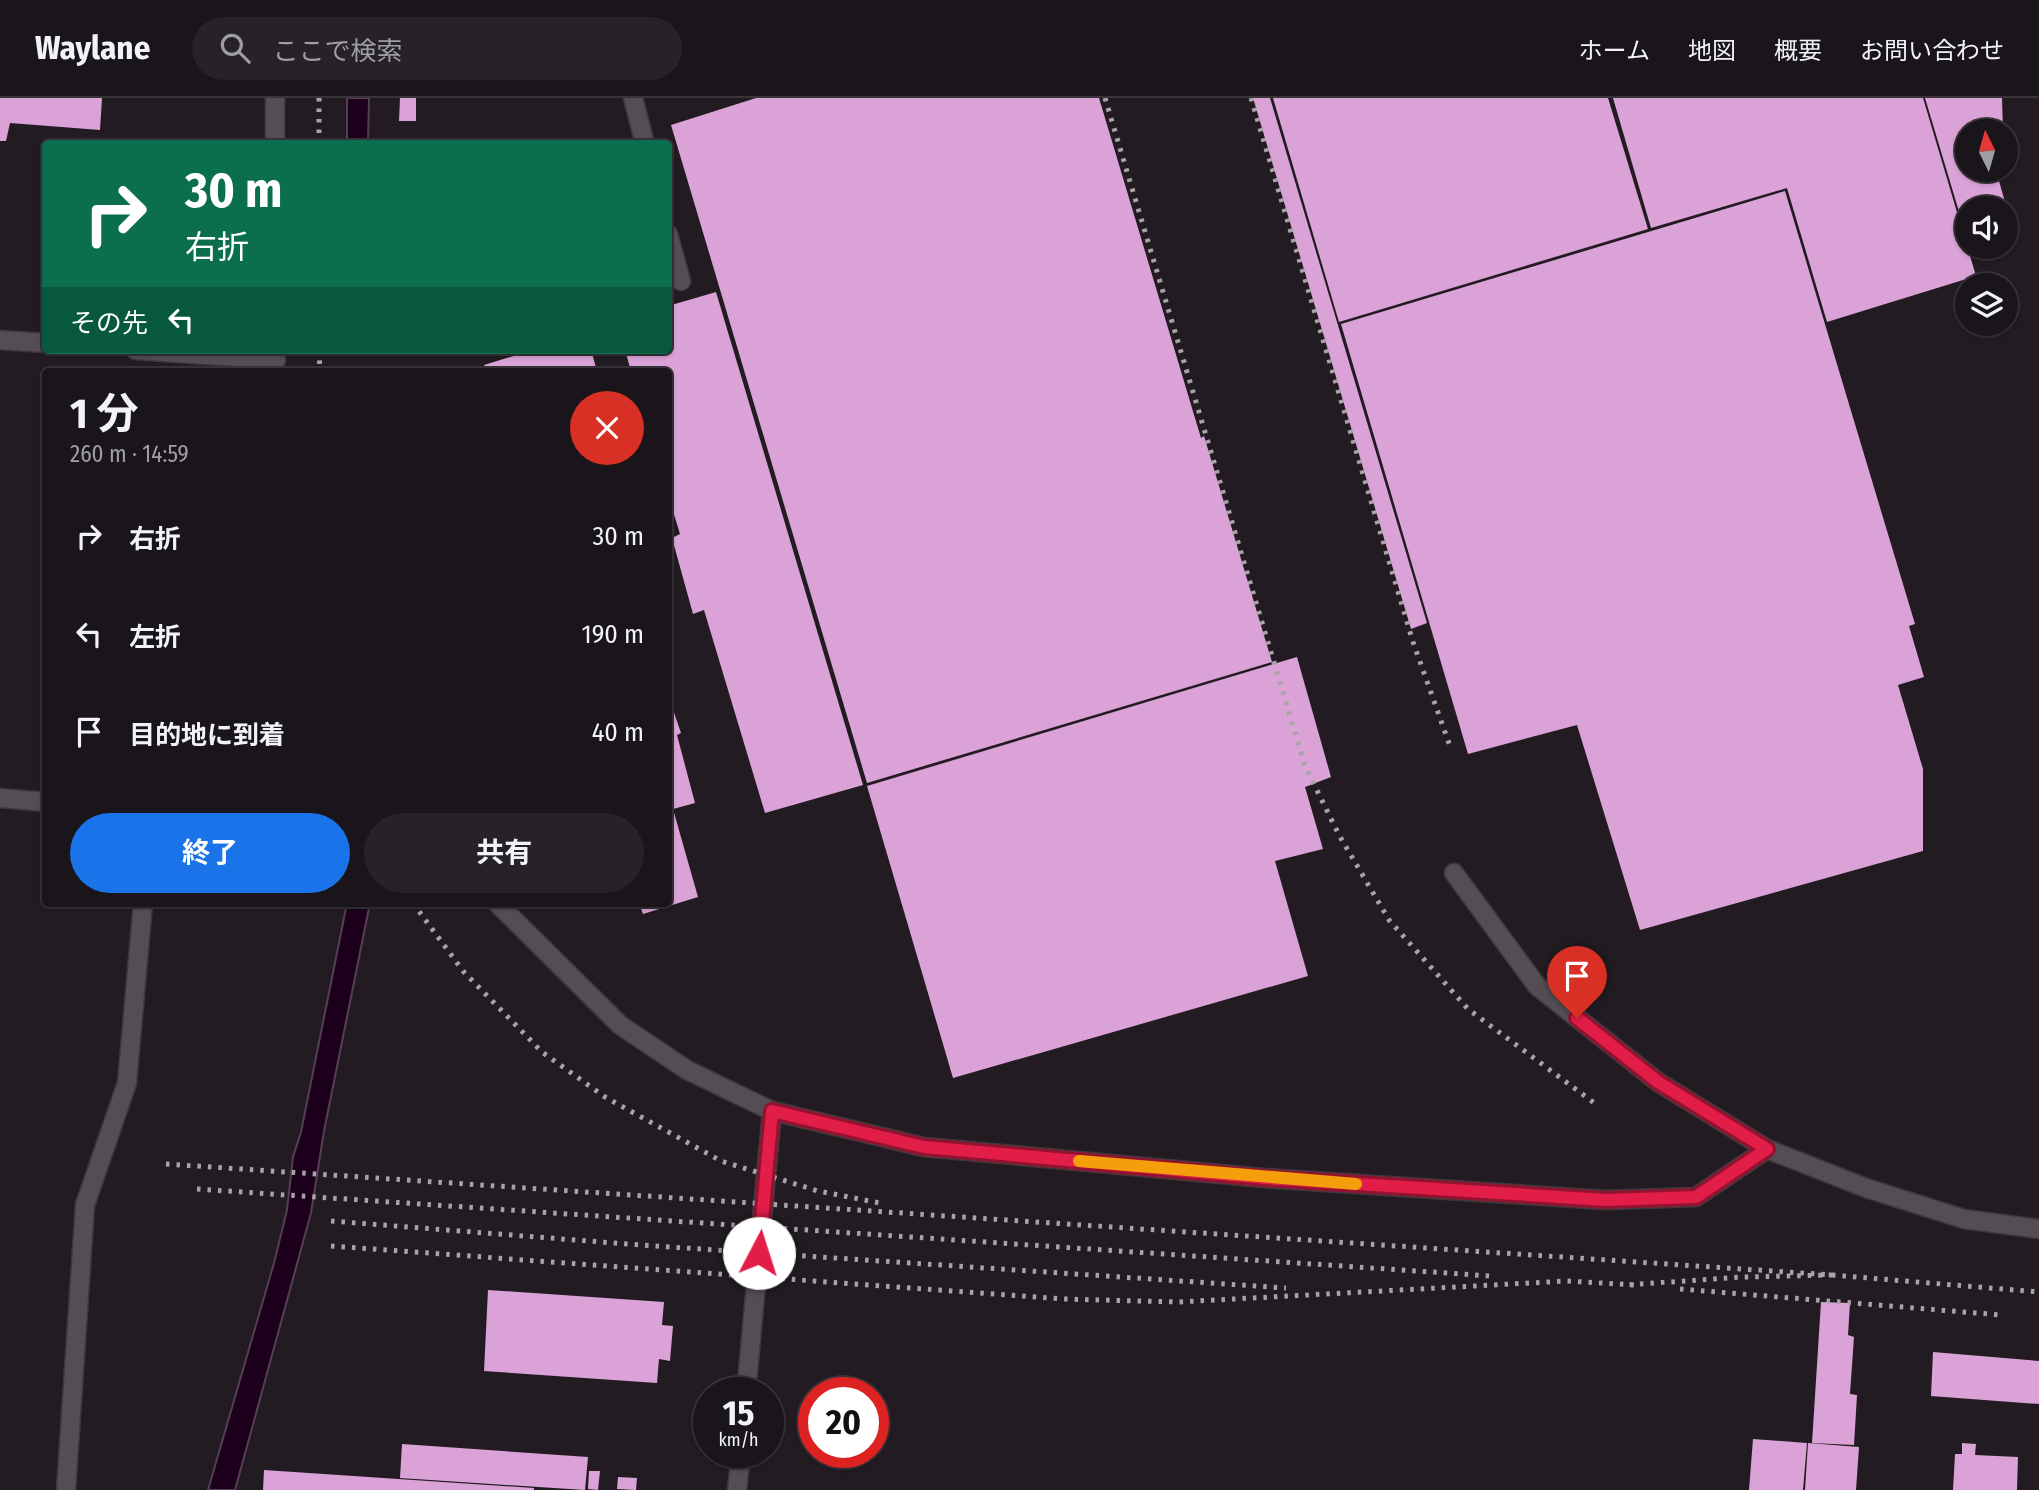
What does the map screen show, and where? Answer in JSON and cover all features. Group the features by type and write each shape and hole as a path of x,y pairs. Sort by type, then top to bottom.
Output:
{"lane":[{"path":"275,98 275,140"},
{"path":"633,98 644,140"},
{"path":"672,248 681,281"},
{"path":"0,340 42,344"},
{"path":"192,354 276,360"},
{"path":"0,798 42,802"},
{"path":"1454,873 1537,986 1658,1082 1767,1149 1866,1188 1964,1219 2039,1229"},
{"path":"66,1490 85,1205 127,1083 143,907"},
{"path":"501,907 620,1025 687,1070 772,1111 924,1147 1264,1178 1606,1200 1696,1197 1767,1149"},
{"path":"747,1377 772,1111"},
{"path":"737,1490 739,1468"}],"shaded area":[{"path":"347,98 369,98 368,140 347,140"},
{"path":"346,907 369,907 324,1131 311,1213 235,1490 208,1490 274,1263 287,1210 293,1157 301,1132"}],"building":[{"path":"0,98 102,98 100,130 10,123 6,141 0,141"},
{"path":"400,98 416,98 416,121 399,121"},
{"path":"756,98 1099,98 1201,438 1204,436 1272,662 867,783 671,125"},
{"path":"1253,98 1270,98 1427,623 1411,629"},
{"path":"1273,98 1608,98 1648,229 1339,322"},
{"path":"1613,98 1923,98 1955,205 1955,259 1971,259 1975,273 1955,273 1955,282 1827,322 1787,188 1651,228"},
{"path":"1925,98 2002,98 2003,119 1955,119 1955,182 1999,182 2003,196 1955,196 1955,198"},
{"path":"1785,191 1915,624 1909,626 1924,677 1898,685 1923,769 1923,851 1640,930 1577,725 1468,754 1341,324"},
{"path":"716,292 863,785 765,813 704,610 693,614 672,538 680,534 672,508 672,368 630,368 626,354 672,354 672,305"},
{"path":"592,354 596,368 485,368 484,365 517,355"},
{"path":"1297,657 1331,777 1305,787 1323,849 1275,861 1308,976 953,1078 867,786"},
{"path":"672,707 681,733 677,735 695,803 673,809 698,897 672,905"},
{"path":"640,907 666,907 643,914"},
{"path":"488,1290 664,1302 662,1325 673,1326 670,1361 659,1359 657,1383 484,1371"},
{"path":"1821,1302 1850,1303 1848,1335 1854,1337 1850,1394 1857,1395 1854,1445 1812,1443"},
{"path":"1933,1352 2039,1361 2039,1404 1931,1396"},
{"path":"1753,1439 1807,1443 1803,1490 1749,1490"},
{"path":"1808,1443 1859,1447 1856,1490 1805,1490"},
{"path":"1962,1443 1976,1444 1975,1455 2018,1457 2017,1490 1953,1490 1955,1454 1962,1454"},
{"path":"402,1444 588,1457 585,1490 400,1478"},
{"path":"264,1470 534,1488 534,1490 263,1490"},
{"path":"589,1471 600,1471 598,1490 588,1489"},
{"path":"618,1477 637,1478 636,1490 617,1489"}],"railway":[{"path":"319,98 319,140"},
{"path":"1105,98 1305,766 1339,835 1389,920 1468,1009 1597,1105"},
{"path":"1251,98 1413,642 1451,749"},
{"path":"319,354 320,368"},
{"path":"416,907 463,971 542,1052 605,1097 721,1161 818,1191 885,1204"},
{"path":"166,1164 1832,1275 1743,1277 1626,1285"},
{"path":"197,1189 1491,1276"},
{"path":"331,1221 640,1245 1286,1288"},
{"path":"331,1246 1063,1299 1178,1302 1567,1281 1635,1285"},
{"path":"1832,1275 2039,1292"},
{"path":"1680,1289 2001,1315"}],"slow traffic":[{"path":"1079,1161 1356,1184"}],"route":[{"path":"759,1253 772,1111 924,1147 1264,1178 1606,1200 1696,1197 1767,1149 1658,1082 1577,1018"}]}
